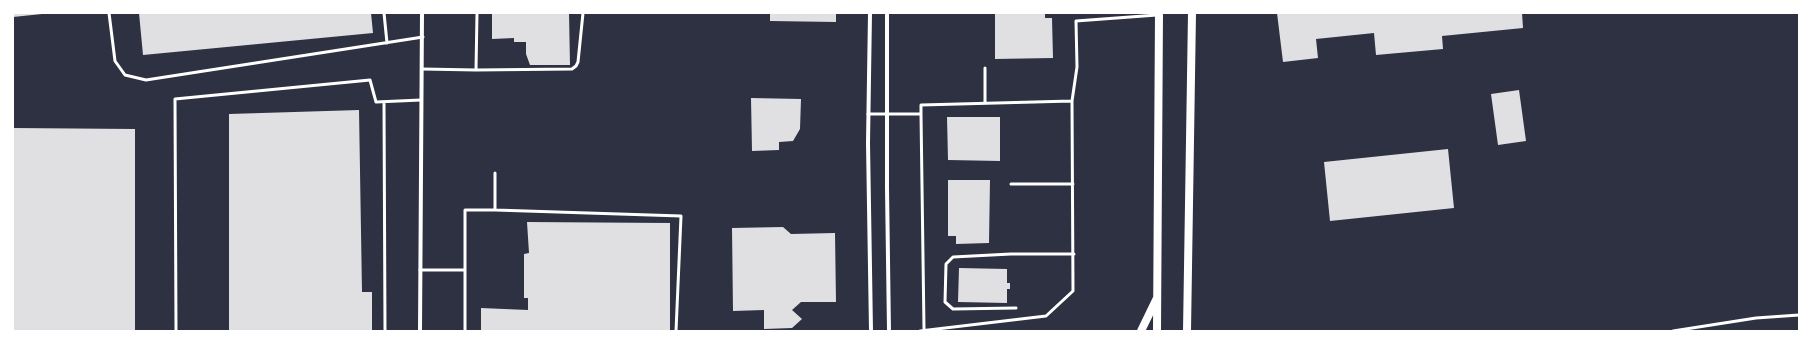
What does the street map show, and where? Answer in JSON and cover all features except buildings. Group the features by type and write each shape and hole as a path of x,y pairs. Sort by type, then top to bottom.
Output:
{"main road":[{"path":"1187,331 1192,13"},
{"path":"1157,331 1158,14"},
{"path":"1141,331 1158,295"}],"street":[{"path":"420,331 422,13"},
{"path":"870,13 868,114 871,331"},
{"path":"887,13 889,331"}],"lane":[{"path":"109,13 115,61 125,75 146,80 422,37"},
{"path":"384,13 387,43"},
{"path":"476,70 478,13"},
{"path":"422,69 572,69 578,62 583,13"},
{"path":"920,331 924,329 1046,316 1073,291 1072,101 1077,67 1076,21 1158,14"},
{"path":"985,68 985,103"},
{"path":"176,331 175,100 370,80 376,102 421,100"},
{"path":"924,329 921,105 1072,101"},
{"path":"384,102 385,331"},
{"path":"868,114 921,114"},
{"path":"494,210 496,173"},
{"path":"1011,184 1073,184"},
{"path":"465,331 465,210 494,210 681,216 676,331"},
{"path":"1016,308 953,309 945,302 946,264 953,257 1011,254 1074,254"},
{"path":"420,270 464,270"},
{"path":"1673,331 1756,318 1799,315"}]}
